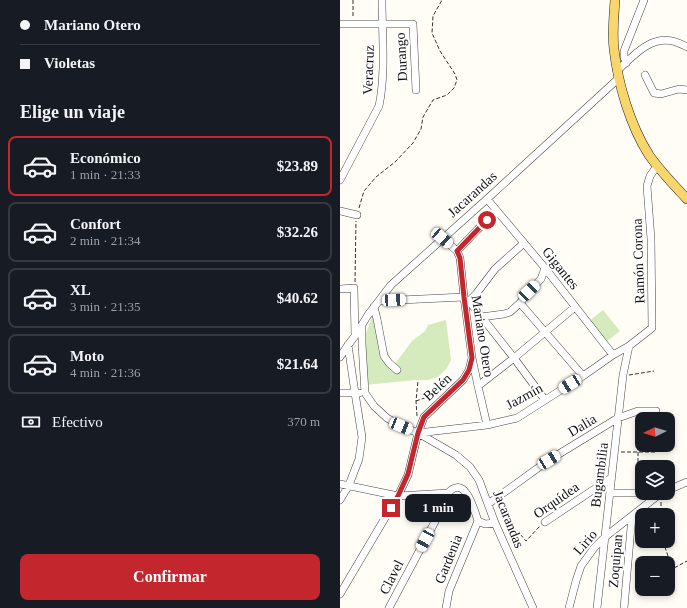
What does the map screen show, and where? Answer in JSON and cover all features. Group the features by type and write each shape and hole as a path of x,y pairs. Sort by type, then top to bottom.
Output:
{"main road":[{"path":"615,0 614,42 618,74 627,109 649,155 687,199"}],"street":[{"name":"Veracruz","path":"340,180 379,106 383,70 382,0"},
{"path":"626,63 624,51 644,0"},
{"name":"Durango","path":"340,24 413,24 416,90"},
{"name":"Jacarandas","path":"340,357 391,284 487,199 618,74 626,63 646,46 656,41 665,40 675,42 687,48"},
{"path":"645,75 654,93 661,94 679,89 687,90"},
{"name":"Ramón Corona","path":"629,346 652,328 651,239 647,186 650,176 657,166"},
{"name":"Gigantes","path":"487,199 545,268 613,355"},
{"path":"340,211 357,215"},
{"path":"442,238 457,251 497,211"},
{"path":"379,301 466,301 476,294 495,270 524,243"},
{"name":"Mariano Otero","path":"457,251 460,258 472,358 487,425"},
{"path":"481,317 510,312 541,279 545,268"},
{"path":"340,288 354,288 355,336"},
{"path":"466,301 514,358 545,400"},
{"path":"520,303 583,376"},
{"path":"374,307 384,356 397,370"},
{"path":"478,386 575,307"},
{"path":"340,393 365,393 362,326"},
{"path":"340,500 349,485 359,459 362,437 348,345"},
{"name":"Jazmín","path":"418,433 487,425 516,418 629,346"},
{"name":"Bugambilia","path":"597,608 623,375 629,346"},
{"name":"Belén","path":"340,594 398,496 408,474 418,433 424,417 463,380 469,370 472,358"},
{"name":"Jacarandas","path":"365,393 374,406 387,418 418,433 456,455 470,467 479,480 495,523 533,608"},
{"name":"Dalia","path":"638,412 656,411"},
{"name":"Dalia","path":"488,504 549,460 618,418 635,413"},
{"name":"Orquídea","path":"545,522 611,478"},
{"path":"675,487 687,482"},
{"path":"340,484 398,496 448,493 451,489 459,488 469,496 478,521 485,524 495,523"},
{"name":"Clavel","path":"389,608 439,514 448,493"},
{"path":"610,493 635,493"},
{"name":"Lirio","path":"569,608 581,566 594,548 605,537 651,500"},
{"name":"Zoquipan","path":"624,608 632,516"},
{"name":"Gardenia","path":"446,608 449,591 478,521"}],"path":[{"path":"352,0 353,23"},
{"path":"354,288 357,215 364,191 376,177 395,162 413,143 421,129 423,117 433,100 447,95 454,88 457,80 455,74 440,51 432,33 433,16 442,0"},
{"path":"623,375 654,371"},
{"path":"417,417 416,401 418,381"},
{"path":"416,401 442,392"},
{"path":"615,452 635,452"},
{"path":"638,452 638,460"},
{"name":"Orquídea","path":"501,535 514,527 526,540 545,522"},
{"path":"665,548 671,565 674,568 687,561"}],"green space":[{"path":"603,310 620,331 606,342 589,321"},
{"path":"372,316 394,365 412,341 425,331 428,325 446,320 451,360 447,368 438,377 428,380 365,385 366,334"}],"route":[{"path":"391,508 408,474 418,433 424,417 463,380 469,370 472,358 460,258 457,251 487,220"}]}
